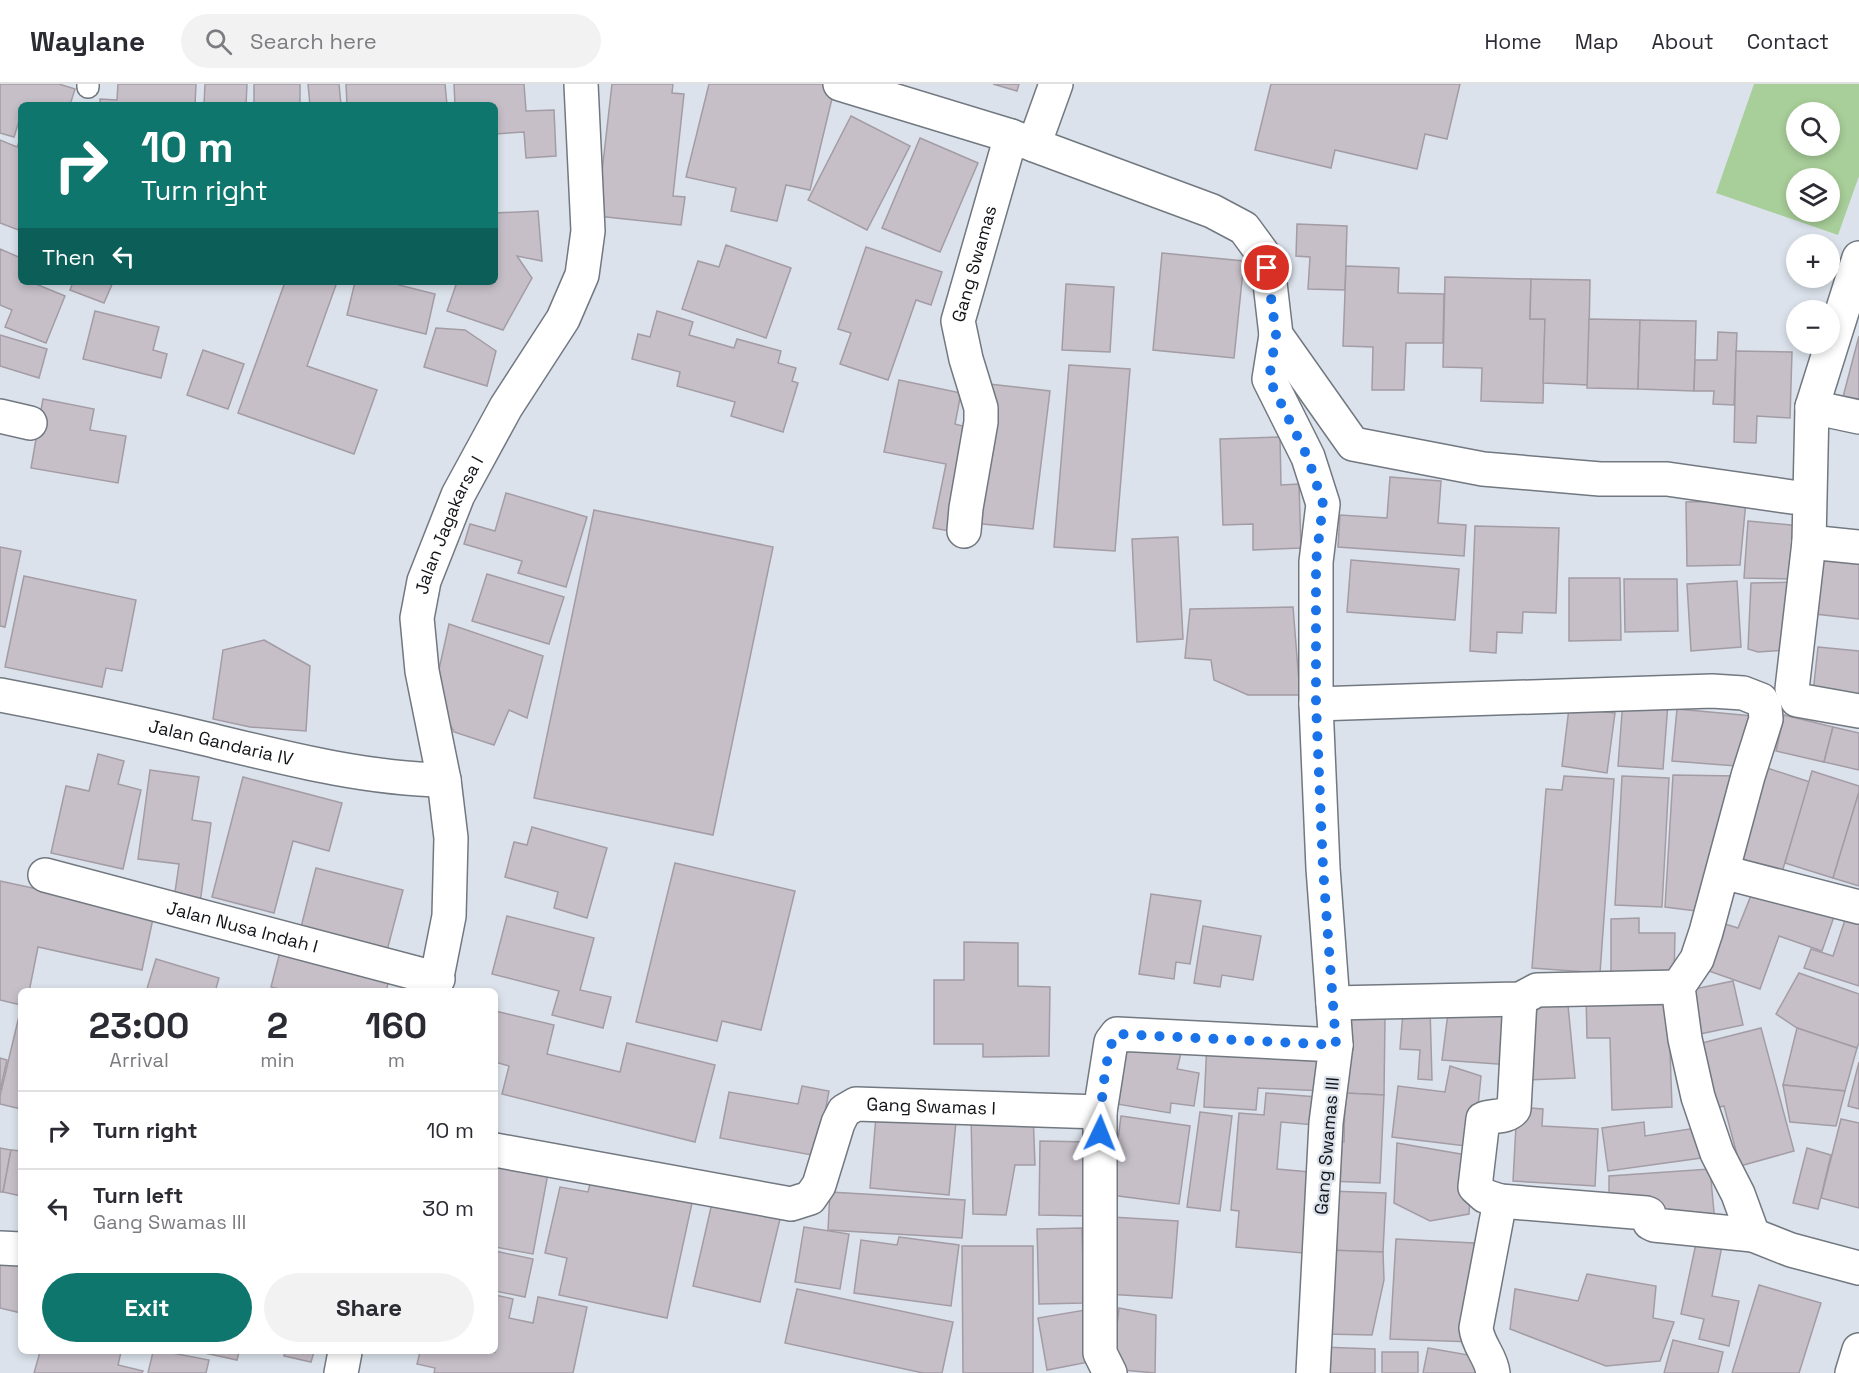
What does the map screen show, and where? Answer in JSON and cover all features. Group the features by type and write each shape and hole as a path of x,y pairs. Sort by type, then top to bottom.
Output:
{"street":[{"name":"Jalan Jagakarsa I","path":"436,985 449,904 451,838 444,780 422,671 417,618 423,581 458,495 506,407 564,320 582,275 588,231 581,84"},
{"path":"840,84 1022,141 1212,211 1244,228 1263,254 1270,283 1276,335 1353,444 1483,469 1600,479 1667,479 1792,497"},
{"name":"Gang Swamas","path":"964,531 981,422 981,408 966,359 958,321 1022,141 1056,84"},
{"path":"1859,258 1812,407 1809,542 1792,689 1797,700 1859,711"},
{"name":"Gang Swamas III","path":"1276,335 1269,379 1308,458 1323,504 1316,562 1316,704 1323,868 1336,1045 1326,1123 1313,1373"},
{"path":"1812,407 1859,417"},
{"path":"1809,542 1859,548"},
{"path":"1316,704 1720,691 1743,693 1761,700 1765,708 1766,719 1748,776 1723,872 1697,959 1678,987 1685,1039 1698,1097 1717,1153 1738,1194 1753,1235"},
{"name":"Jalan Gandaria IV","path":"0,695 111,716 278,756 405,779 444,780"},
{"path":"1723,872 1859,907"},
{"name":"Jalan Nusa Indah I","path":"45,875 436,985"},
{"path":"1333,1003 1520,999 1537,990 1678,987"},
{"path":"1520,999 1514,1109 1508,1115 1494,1115 1483,1119 1481,1124 1475,1187 1485,1196 1500,1201 1646,1213 1649,1214 1652,1225 1753,1235 1791,1250 1859,1268"},
{"path":"1110,1373 1100,1353 1100,1112 1111,1042 1117,1034 1336,1045"},
{"name":"Gang Swamas I","path":"498,1151 791,1204 810,1198 819,1185 838,1123 844,1111 856,1104 1100,1112"},
{"path":"1492,1373 1492,1365 1478,1341 1476,1328 1500,1201"},
{"path":"0,1248 18,1249"},
{"path":"1852,1373 1859,1350"},
{"path":"340,1373 345,1354"}],"green space":[{"path":"1754,84 1859,84 1859,176 1838,234 1800,222 1840,222 1840,168 1786,168 1786,217 1716,193"}],"building":[{"path":"0,84 59,84 75,89 71,102 18,102 18,124 14,137 0,133"},
{"path":"118,84 196,84 195,102 100,102 100,99 117,100"},
{"path":"205,84 247,84 246,102 204,102"},
{"path":"254,84 300,84 300,102 254,102"},
{"path":"308,84 339,84 341,102 310,102"},
{"path":"346,84 445,84 447,102 347,102"},
{"path":"454,84 524,84 526,111 554,110 556,156 526,158 524,132 498,134 498,102 455,102"},
{"path":"612,84 673,84 672,93 684,94 673,196 685,197 681,225 597,216"},
{"path":"709,84 826,84 835,86 810,190 786,185 777,221 731,211 736,188 686,177"},
{"path":"993,84 1019,84 1017,91"},
{"path":"1271,84 1460,84 1447,139 1425,134 1417,169 1335,150 1331,168 1255,150"},
{"path":"851,116 910,146 867,230 808,200"},
{"path":"920,138 978,163 940,252 882,228"},
{"path":"0,140 17,147 18,144 18,230 0,223"},
{"path":"538,211 542,261 517,256 532,278 503,330 447,311 456,285 498,285 498,213"},
{"path":"1297,224 1347,226 1345,290 1308,289 1310,257 1296,256"},
{"path":"726,245 791,268 766,338 682,309 698,261 719,267"},
{"path":"866,247 942,272 931,305 916,300 888,380 840,364 851,333 838,329"},
{"path":"0,249 18,257 18,285 38,285 65,296 46,343 5,327 12,310 0,305"},
{"path":"1162,253 1244,261 1234,358 1153,350"},
{"path":"1346,266 1399,268 1398,293 1444,294 1443,343 1406,343 1404,390 1372,390 1373,347 1343,346"},
{"path":"1445,277 1531,279 1530,319 1545,319 1543,403 1481,401 1482,368 1443,367"},
{"path":"1531,279 1590,280 1588,385 1543,383 1545,319 1530,319"},
{"path":"1066,284 1114,287 1110,352 1062,350"},
{"path":"72,285 112,285 104,303 70,290"},
{"path":"284,285 336,285 307,366 377,390 354,454 238,413"},
{"path":"354,285 399,285 435,294 426,334 347,315"},
{"path":"95,311 159,327 153,350 167,354 161,378 83,359"},
{"path":"657,311 693,322 689,335 734,348 737,339 781,351 778,363 796,368 792,381 798,383 783,432 731,416 735,402 677,386 680,372 632,359 638,334 650,337"},
{"path":"1589,319 1640,320 1638,389 1587,388"},
{"path":"1640,320 1696,321 1694,391 1638,389"},
{"path":"436,328 465,330 496,351 487,386 424,367"},
{"path":"1718,332 1737,333 1734,405 1713,404 1714,391 1694,391 1695,360 1717,360"},
{"path":"0,335 47,349 39,378 0,366"},
{"path":"1859,336 1859,400 1843,397"},
{"path":"203,350 244,364 228,409 187,395"},
{"path":"1736,351 1792,354 1790,418 1757,416 1756,443 1734,442"},
{"path":"1069,365 1130,369 1115,551 1054,547"},
{"path":"899,380 961,393 955,424 977,430 954,532 933,528 946,464 884,452"},
{"path":"989,384 1050,391 1033,529 973,523"},
{"path":"43,399 94,409 90,430 126,436 118,483 31,468"},
{"path":"1280,437 1281,485 1299,484 1301,548 1253,550 1253,524 1223,525 1220,439"},
{"path":"1390,477 1441,481 1438,523 1466,525 1464,556 1338,547 1340,515 1387,518"},
{"path":"506,493 587,517 566,587 518,573 522,561 464,544 470,524 495,531"},
{"path":"1746,501 1740,565 1687,566 1686,502"},
{"path":"594,510 773,547 713,835 534,798"},
{"path":"1748,521 1801,526 1797,579 1744,578"},
{"path":"1475,526 1559,528 1556,613 1523,612 1522,633 1497,632 1496,653 1470,651"},
{"path":"1178,537 1183,639 1137,642 1132,539"},
{"path":"0,547 21,551 5,627 0,626"},
{"path":"1351,560 1459,569 1455,620 1347,612"},
{"path":"1820,560 1859,563 1859,619 1815,614"},
{"path":"487,574 564,597 549,644 472,621"},
{"path":"24,576 136,600 122,671 106,668 102,687 5,667"},
{"path":"1569,578 1620,578 1621,640 1569,641"},
{"path":"1624,579 1677,579 1678,631 1625,632"},
{"path":"1737,581 1741,647 1691,651 1687,584"},
{"path":"1798,582 1788,650 1758,652 1748,649 1751,583"},
{"path":"1293,607 1300,695 1248,695 1214,680 1211,660 1185,658 1190,609"},
{"path":"449,624 543,656 527,718 509,710 494,745 454,732 434,692"},
{"path":"264,640 310,666 306,731 250,727 213,719 223,650"},
{"path":"1818,647 1859,651 1859,697 1813,693"},
{"path":"1623,700 1668,703 1663,769 1618,766"},
{"path":"1569,708 1615,713 1607,773 1562,766"},
{"path":"1677,709 1753,716 1749,767 1672,761"},
{"path":"1784,715 1833,727 1824,762 1776,751"},
{"path":"1833,727 1859,733 1859,770 1824,762"},
{"path":"98,754 124,761 118,784 141,790 123,869 51,853 66,786 89,791"},
{"path":"1764,767 1810,782 1782,872 1735,859"},
{"path":"150,770 199,777 192,820 211,823 200,903 174,899 179,864 138,859"},
{"path":"1812,771 1859,786 1833,878 1785,863"},
{"path":"1673,775 1737,776 1704,912 1665,907"},
{"path":"1564,776 1614,779 1600,973 1532,968 1546,789 1562,790"},
{"path":"1622,776 1669,778 1662,907 1615,905"},
{"path":"243,777 342,803 329,851 293,841 274,913 212,897"},
{"path":"1859,792 1859,886 1833,878"},
{"path":"532,827 607,848 587,918 554,908 558,892 505,877 514,842 527,845"},
{"path":"675,863 795,891 761,1030 722,1021 717,1041 636,1022"},
{"path":"316,868 403,890 385,958 299,935"},
{"path":"0,881 154,914 142,970 38,947 30,988 18,988 18,1004 0,1000"},
{"path":"1754,888 1837,908 1822,951 1779,936 1760,989 1709,971 1725,924 1738,928"},
{"path":"1151,894 1201,901 1190,964 1176,962 1174,979 1139,974"},
{"path":"1848,911 1859,914 1859,986 1804,968 1811,949 1833,956"},
{"path":"507,916 594,938 580,990 611,997 603,1028 552,1015 559,991 492,974"},
{"path":"1639,918 1639,933 1675,933 1674,977 1611,977 1611,919"},
{"path":"1203,926 1261,936 1253,980 1222,975 1220,987 1194,983"},
{"path":"964,942 1018,943 1018,986 1050,987 1049,1056 983,1057 983,1044 934,1044 934,980 964,980"},
{"path":"280,952 389,979 387,988 271,987"},
{"path":"156,959 219,978 216,988 147,988"},
{"path":"1799,973 1859,994 1859,1043 1857,1048 1797,1028 1776,1014"},
{"path":"1733,981 1743,1025 1695,1035 1685,991"},
{"path":"1668,991 1672,1107 1612,1110 1610,1038 1587,1038 1586,994"},
{"path":"1568,1005 1575,1078 1527,1080 1526,1008"},
{"path":"1430,1007 1432,1080 1418,1079 1420,1050 1400,1049 1403,1012"},
{"path":"1514,1007 1511,1065 1442,1060 1448,1013"},
{"path":"1349,1008 1385,1017 1384,1095 1345,1093"},
{"path":"498,1012 554,1025 547,1054 620,1072 627,1043 715,1065 695,1142 502,1094 509,1066 498,1063"},
{"path":"18,1020 18,1108 0,1104"},
{"path":"1761,1028 1794,1151 1740,1166 1724,1106 1711,1109 1694,1045"},
{"path":"1797,1028 1857,1048 1845,1091 1783,1085"},
{"path":"1122,1040 1183,1045 1177,1069 1199,1073 1194,1106 1171,1103 1170,1113 1111,1103"},
{"path":"1207,1041 1327,1046 1324,1091 1258,1088 1256,1110 1204,1107"},
{"path":"0,1058 7,1060 0,1091"},
{"path":"1859,1062 1859,1109 1848,1106"},
{"path":"1450,1066 1481,1076 1474,1147 1392,1137 1398,1086 1445,1092"},
{"path":"1783,1085 1845,1091 1836,1126 1790,1122"},
{"path":"802,1086 829,1091 817,1156 720,1138 729,1092 798,1104"},
{"path":"1266,1093 1317,1097 1315,1125 1281,1122 1277,1169 1310,1172 1303,1253 1236,1247 1239,1211 1231,1210 1239,1113 1264,1115"},
{"path":"1345,1093 1384,1095 1380,1183 1327,1181 1328,1142 1344,1142"},
{"path":"877,1104 957,1111 949,1195 870,1188"},
{"path":"1517,1107 1543,1109 1542,1126 1598,1129 1595,1186 1513,1181"},
{"path":"1033,1112 1035,1165 1015,1165 1006,1215 973,1214 971,1114"},
{"path":"1200,1112 1232,1116 1220,1211 1187,1207"},
{"path":"1121,1116 1190,1126 1179,1204 1111,1195"},
{"path":"1841,1119 1859,1123 1859,1208 1821,1198"},
{"path":"1644,1122 1645,1136 1696,1128 1701,1158 1608,1171 1602,1128"},
{"path":"1040,1141 1091,1142 1090,1216 1039,1215"},
{"path":"1397,1143 1472,1156 1469,1214 1430,1221 1394,1203"},
{"path":"0,1148 11,1150 3,1192 0,1192"},
{"path":"1807,1148 1831,1155 1818,1209 1793,1203"},
{"path":"11,1150 18,1151 18,1195 3,1192"},
{"path":"498,1160 549,1168 533,1254 498,1248"},
{"path":"1710,1169 1715,1223 1649,1212 1609,1202 1609,1176"},
{"path":"591,1180 692,1203 667,1318 559,1295 567,1258 545,1253 560,1187 588,1192"},
{"path":"1329,1191 1386,1193 1383,1252 1326,1250"},
{"path":"830,1192 965,1200 962,1238 828,1230"},
{"path":"712,1203 780,1219 760,1302 693,1286"},
{"path":"1112,1217 1178,1221 1172,1298 1106,1294"},
{"path":"804,1227 849,1234 840,1289 795,1282"},
{"path":"1082,1228 1084,1303 1039,1304 1037,1229"},
{"path":"1698,1234 1724,1236 1712,1296 1739,1301 1729,1346 1699,1339 1704,1319 1681,1314"},
{"path":"899,1237 959,1245 951,1306 854,1293 861,1240 897,1245"},
{"path":"1396,1239 1474,1243 1473,1342 1390,1339"},
{"path":"962,1246 1033,1246 1033,1373 963,1373"},
{"path":"1326,1250 1383,1252 1384,1280 1372,1335 1323,1334"},
{"path":"0,1251 18,1254 18,1312 0,1308"},
{"path":"498,1252 533,1259 525,1297 498,1292"},
{"path":"1587,1274 1656,1286 1653,1318 1674,1322 1660,1361 1606,1366 1510,1329 1515,1289 1578,1301"},
{"path":"1759,1285 1821,1303 1799,1373 1732,1373"},
{"path":"797,1289 953,1322 942,1373 923,1373 785,1343"},
{"path":"498,1296 513,1299 509,1318 533,1323 538,1297 587,1307 573,1373 434,1373 435,1368 417,1364 420,1354 498,1354"},
{"path":"1119,1308 1156,1315 1155,1373 1112,1369"},
{"path":"1085,1310 1094,1361 1047,1370 1038,1318"},
{"path":"1673,1340 1723,1352 1718,1373 1664,1373"},
{"path":"1321,1347 1375,1349 1375,1373 1320,1373"},
{"path":"1428,1348 1486,1358 1483,1373 1423,1373"},
{"path":"1382,1352 1418,1352 1418,1373 1382,1373"},
{"path":"39,1354 121,1354 118,1365 143,1371 142,1373 34,1373"},
{"path":"153,1354 178,1354 209,1360 206,1373 148,1373"},
{"path":"209,1354 238,1354 237,1360"},
{"path":"284,1354 313,1354 311,1362 284,1356"}],"route":[{"path":"1100,1133 1100,1112 1111,1042 1117,1034 1336,1045 1323,868 1316,704 1316,562 1323,504 1308,458 1269,379 1276,335 1267,268"}]}
